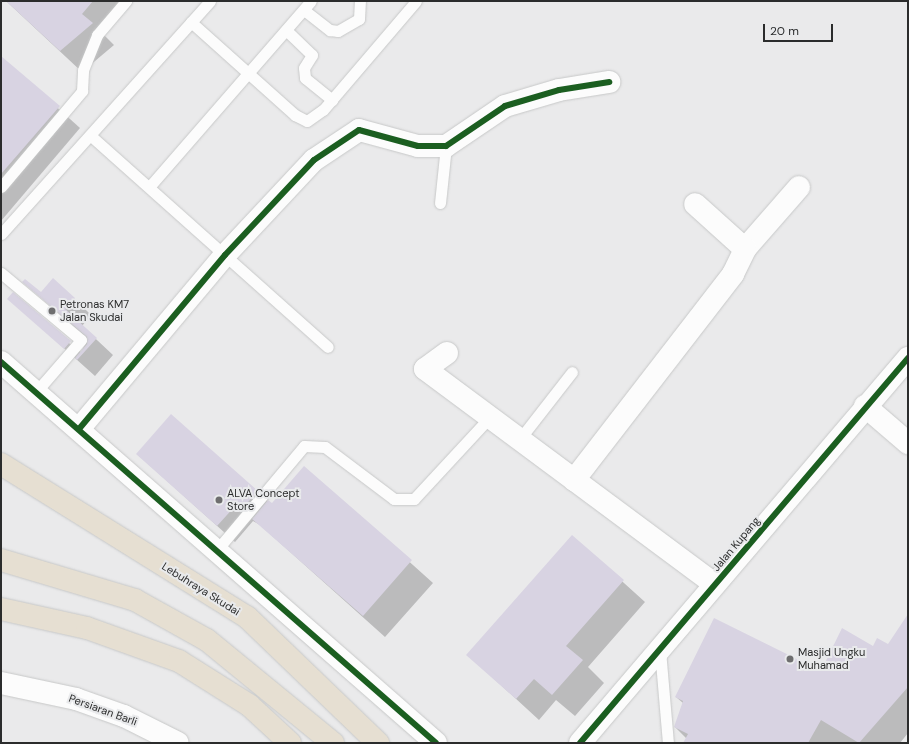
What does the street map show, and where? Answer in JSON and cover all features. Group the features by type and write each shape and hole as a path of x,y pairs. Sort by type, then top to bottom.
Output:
{"highway":[{"name":"Lebuhraya Skudai","path":"1,464 247,617 378,743"},
{"path":"1,560 134,600 201,636 275,692 333,743"},
{"path":"1,609 87,628 179,661 248,705 290,743"}],"street":[{"path":"79,429 225,255 314,160 359,130 418,146 446,146 505,106 559,90 609,82"},
{"path":"574,480 733,274 744,249 799,187"},
{"path":"696,204 744,249"},
{"path":"447,353 425,369 714,584"},
{"name":"Jalan Kupang","path":"580,743 865,406 908,358"},
{"path":"1,362 79,429 216,552 436,743"},
{"path":"865,406 908,443"},
{"name":"Persiaran Barli","path":"1,683 76,699 124,716 178,743"}],"lane":[{"path":"1,187 82,92 83,70 96,35 126,1"},
{"path":"1,234 91,136 210,1"},
{"path":"150,186 308,5 330,30 338,31 359,19 360,1"},
{"path":"191,22 301,120 315,117 332,100 416,1"},
{"path":"286,30 312,55 304,68 305,78 332,100"},
{"path":"91,136 150,186 328,347"},
{"path":"440,203 446,146"},
{"path":"1,273 81,340 36,392"},
{"path":"519,440 572,372"},
{"path":"216,552 304,446 325,447 394,498 414,499 489,418"},
{"path":"660,649 668,743"}],"building":[{"path":"6,1 93,1 82,14 93,23 60,51"},
{"path":"1,56 60,106 1,174"},
{"path":"53,278 75,298 65,309 97,338 77,360 75,358 87,344 87,337 22,282 25,279 41,292"},
{"path":"13,292 71,341 64,349 7,299"},
{"path":"171,414 258,491 241,510 236,505 217,526 136,454"},
{"path":"304,466 412,560 363,616 252,519 268,500 272,503"},
{"path":"572,535 624,580 566,646 583,660 552,695 534,679 516,699 466,655"},
{"name":"Masjid Ungku Muhamad","path":"908,614 908,687 859,743 821,720 808,743 683,743 688,734 674,727 683,701 675,697 714,618 821,671 842,628 873,646 877,638 888,644"}],"cycle path":[{"path":"79,429 225,255 314,160 359,130 418,146 446,146 505,106 559,90 609,82"},
{"path":"580,743 908,358"},
{"path":"1,362 436,743"}],"place":[{"name":"Petronas KM7 Jalan Skudai","path":"52,311"},
{"name":"ALVA Concept Store","path":"219,500"},
{"name":"Masjid Ungku Muhamad","path":"790,659"}]}
